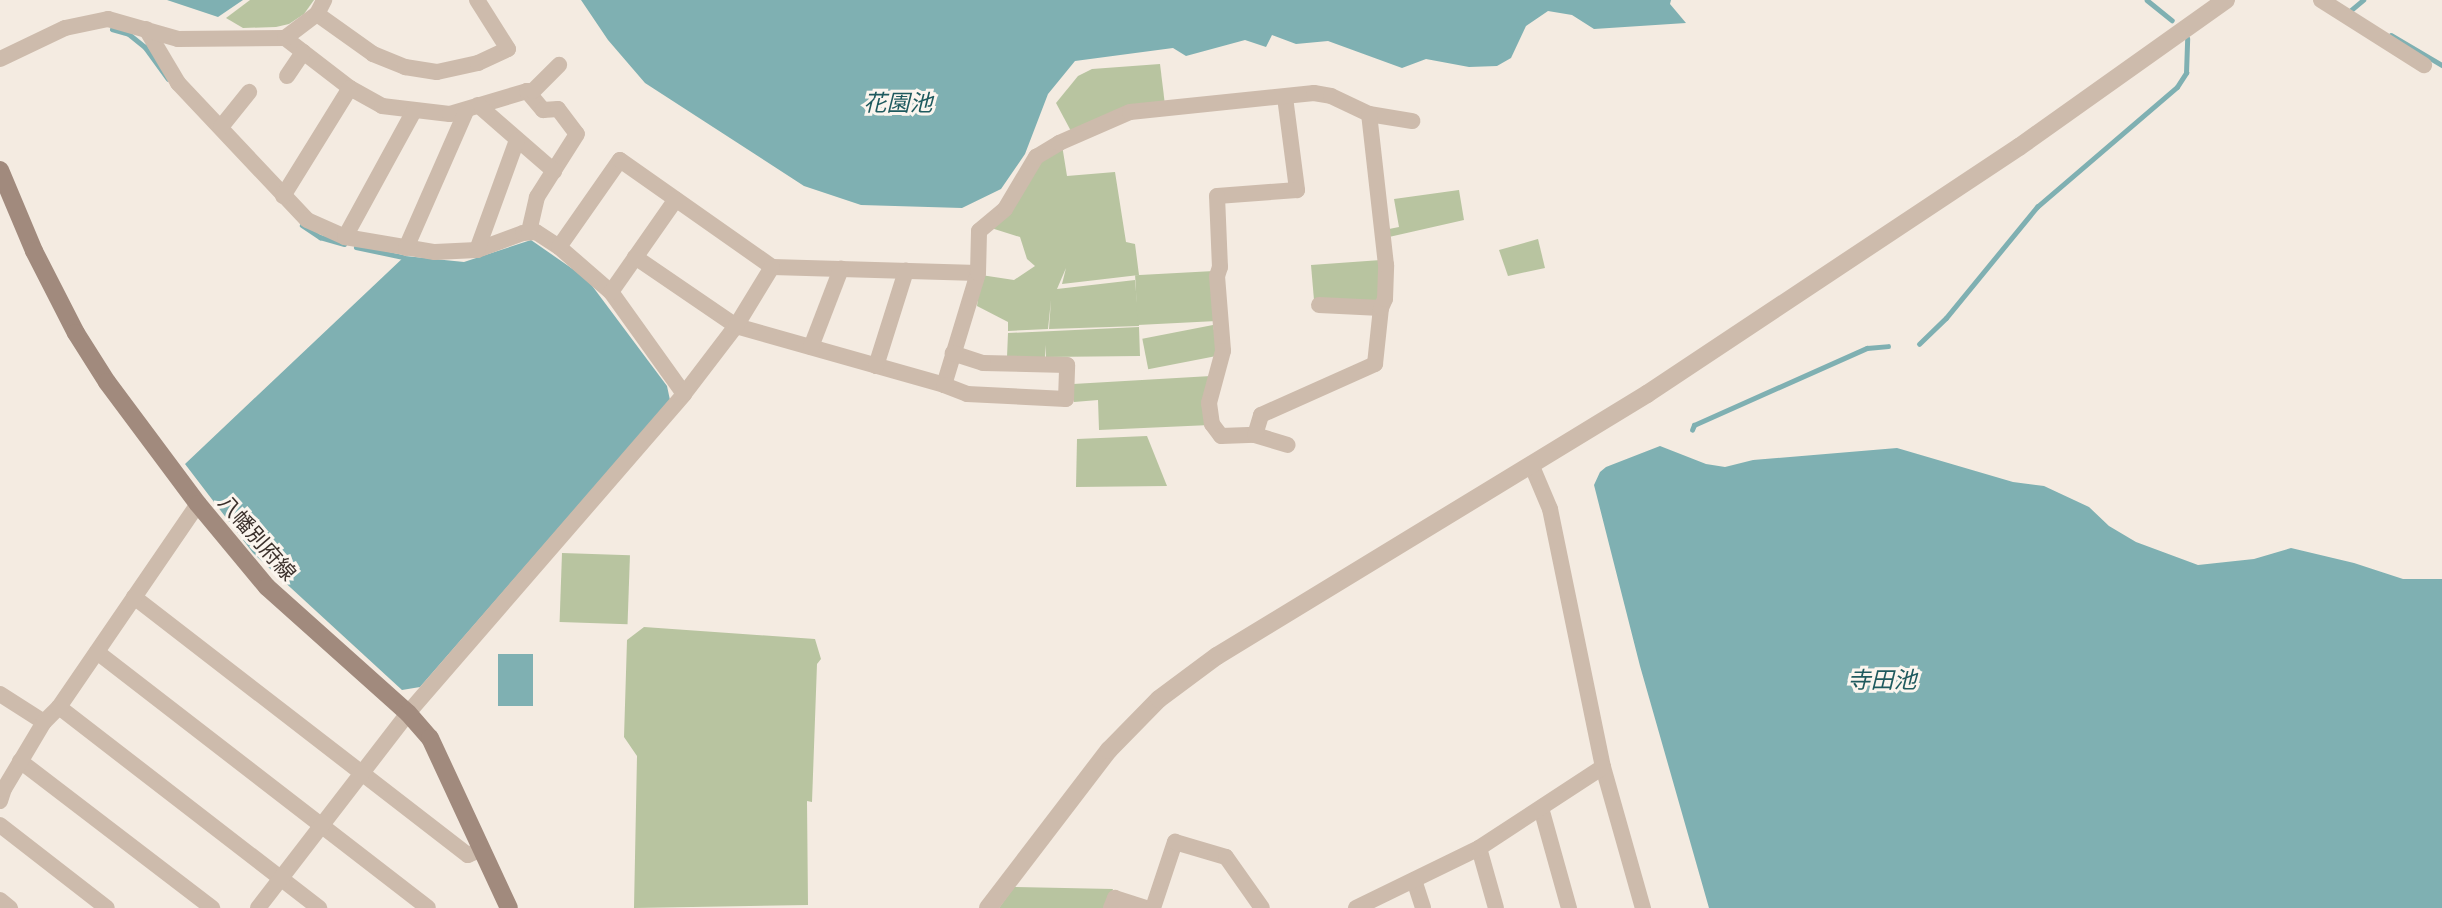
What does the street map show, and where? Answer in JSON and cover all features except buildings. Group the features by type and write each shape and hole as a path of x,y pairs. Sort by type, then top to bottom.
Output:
{"main road":[{"name":"八幡別府線","path":"0,170 34,251 76,333 107,382 198,503 267,587 408,713 439,753 507,907"}],"street":[{"path":"285,38 321,7 373,54 405,67 437,72 478,63 508,49 477,0"},
{"path":"988,908 1109,750 1159,699 1217,656 1658,386 2019,147 2226,0"},
{"path":"2321,0 2424,65"},
{"path":"0,60 65,29 108,19 178,39 285,38 350,88 382,106 450,114 533,90 559,65"},
{"path":"146,29 178,83 307,220 345,237 435,252 477,250 536,232 559,247 611,292 684,394"},
{"path":"287,76 303,52"},
{"path":"283,195 350,88"},
{"path":"527,91 543,110 558,109 577,134 537,197 529,232"},
{"path":"221,127 249,92"},
{"path":"944,385 978,273 979,231 1006,209 1036,157 1047,150 1130,112 1314,93 1331,96 1369,114 1412,121"},
{"path":"1285,97 1297,190 1217,196 1220,267 1217,276 1223,351 1209,403 1212,424 1221,436 1255,435 1288,445"},
{"path":"472,108 554,171"},
{"path":"406,248 472,108"},
{"path":"345,237 414,111"},
{"path":"1255,435 1261,415 1375,364 1381,308 1385,299 1386,265 1369,114"},
{"path":"477,250 517,141"},
{"path":"559,247 620,160 772,267 978,273"},
{"path":"611,292 676,199"},
{"path":"635,257 736,326 944,385 967,394 1066,400 1067,365 983,363 954,353"},
{"path":"258,908 408,713 684,394 736,326 772,267"},
{"path":"811,347 841,269"},
{"path":"876,366 906,271"},
{"path":"1319,305 1381,308"},
{"path":"1531,464 1549,509 1603,767 1643,908"},
{"path":"0,801 44,722 60,707 198,503"},
{"path":"134,597 468,855 482,849"},
{"path":"97,652 428,908"},
{"path":"0,694 44,722"},
{"path":"60,707 319,908"},
{"path":"20,761 212,908"},
{"path":"1356,908 1479,848 1603,767"},
{"path":"1541,808 1569,908"},
{"path":"0,825 107,908"},
{"path":"1153,908 1175,842 1226,857 1262,908"},
{"path":"1479,848 1496,908"},
{"path":"1414,880 1423,908"},
{"path":"1111,908 1115,898 1144,908"},
{"path":"0,900 10,908"}],"green space":[{"path":"250,0 314,0 304,14 289,24 276,27 243,28 226,18"},
{"path":"1160,64 1165,105 1072,133 1056,103 1078,76 1092,69"},
{"path":"1062,145 1067,176 1115,172 1126,242 1135,244 1139,275 1062,284 1066,268 1057,289 1135,280 1139,326 1049,329 1051,300 1048,329 1008,331 1008,322 977,306 981,275 1014,280 1035,266 1027,259 1020,237 988,227 1036,164"},
{"path":"1459,190 1464,220 1389,237 1389,229 1399,227 1394,199"},
{"path":"1538,239 1545,268 1508,276 1499,250"},
{"path":"1381,260 1380,302 1314,300 1311,265"},
{"path":"1214,271 1217,321 1138,325 1135,275"},
{"path":"1213,325 1219,355 1148,369 1142,339"},
{"path":"1139,327 1140,356 1046,357 1046,345 1045,357 1007,357 1008,333"},
{"path":"1211,376 1210,425 1099,430 1098,400 1074,402 1073,384"},
{"path":"1147,436 1167,486 1076,487 1077,439"},
{"path":"562,553 630,555 628,624 560,622"},
{"path":"644,627 815,639 821,659 817,664 812,802 807,801 808,905 634,908 637,756 624,737 627,640"},
{"path":"1014,887 1113,889 1106,908 999,908"}],"water":[{"path":"167,0 243,0 218,17"},
{"name":"花園池","path":"581,0 1671,0 1670,4 1686,23 1594,29 1572,15 1548,11 1526,26 1511,58 1497,66 1469,67 1426,59 1402,68 1328,41 1296,44 1272,35 1266,47 1245,40 1186,56 1173,48 1075,61 1048,94 1025,154 1001,189 962,208 861,205 804,186 645,83 608,40"},
{"path":"531,240 587,279 667,386 670,400 420,687 402,690 253,553 185,464 405,256 464,262"},
{"name":"寺田池","path":"1660,446 1706,464 1725,467 1753,460 1897,448 2013,482 2044,486 2089,507 2109,526 2136,542 2198,565 2254,559 2291,548 2354,563 2403,579 2442,579 2442,908 1709,908 1640,666 1594,485 1600,472 1606,467"},
{"path":"498,654 533,654 533,706 498,706"}],"waterway":[{"path":"2147,0 2172,20"},
{"path":"2350,11 2363,0"},
{"path":"112,29 129,34 145,47 168,79"},
{"path":"2391,35 2442,65"},
{"path":"1919,344 1946,318 2037,207 2177,87 2186,73 2187,39"},
{"path":"302,225 320,237 344,244"},
{"path":"356,247 403,257"},
{"path":"1692,430 1694,425 1867,348 1888,346"}]}
